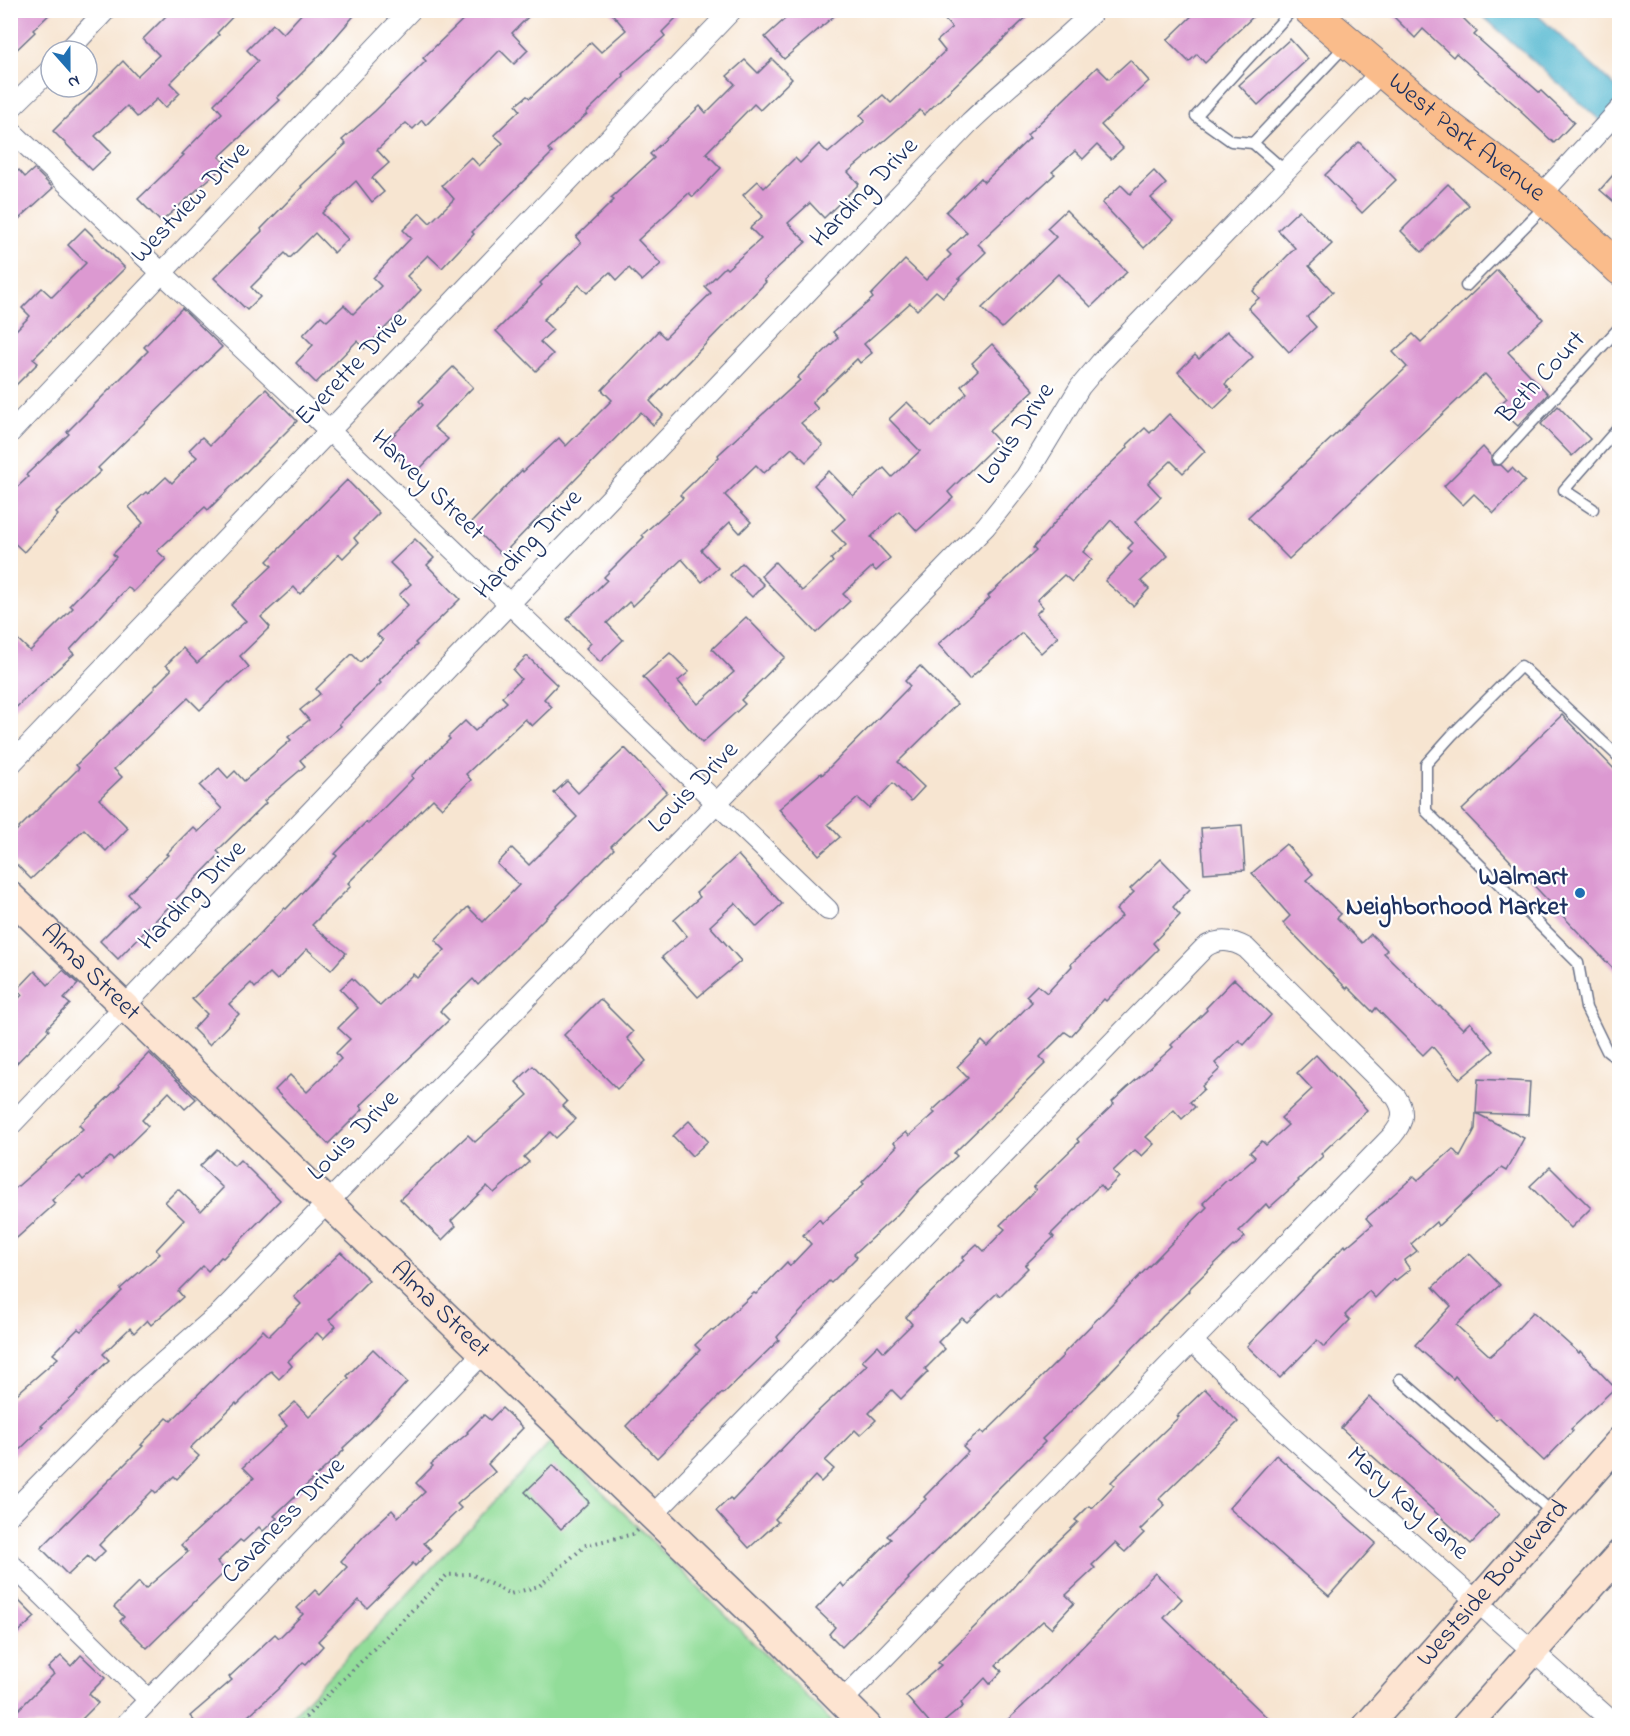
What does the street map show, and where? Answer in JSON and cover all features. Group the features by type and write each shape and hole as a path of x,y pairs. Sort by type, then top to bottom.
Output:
{"main road":[{"name":"West Park Avenue","path":"1310,10 1440,120 1544,199 1620,269"}],"street":[{"path":"79,39 106,10"},
{"name":"Westview Drive","path":"10,433 411,10"},
{"name":"Everette Drive","path":"10,765 732,10"},
{"name":"Harding Drive","path":"10,1126 970,122 1007,86 1063,42 1095,10"},
{"name":"Louis Drive","path":"10,1515 137,1385 222,1311 986,526 1026,476 1080,387 1101,362 1382,71"},
{"path":"10,109 39,81"},
{"path":"1544,199 1594,135 1620,109"},
{"name":"Harvey Street","path":"10,130 330,431 828,910"},
{"name":"Alma Street","path":"10,896 867,1725"},
{"path":"652,1516 1205,948 1218,941 1227,940 1246,948 1396,1097 1403,1112 1402,1122 1392,1136 1193,1342 842,1701"},
{"name":"Mary Kay Lane","path":"1193,1342 1285,1431 1617,1725"},
{"name":"Cavaness Drive","path":"124,1725 146,1697 483,1353"},
{"name":"Westside Boulevard","path":"1367,1725 1620,1441"},
{"path":"1466,1725 1620,1554"},
{"path":"10,1563 146,1697"}],"lane":[{"path":"1285,171 1253,143 1231,141 1196,116 1292,10"},
{"path":"1253,143 1348,43"},
{"path":"1466,286 1544,199"},
{"name":"Beth Court","path":"1498,459 1620,327"},
{"path":"1593,509 1564,490 1620,426"},
{"path":"1620,758 1521,666 1426,764 1426,811 1578,963 1586,1008 1607,1051 1620,1061"},
{"path":"1400,1379 1554,1515"}],"path":[{"path":"297,1725 447,1575 471,1574 510,1594 520,1592 539,1586 586,1545 634,1534 652,1516"}],"green space":[{"path":"552,1441 835,1725 282,1726"}],"water":[{"path":"1477,11 1533,11 1619,90 1619,137"}],"building":[{"path":"10,10 54,10 10,56"},
{"path":"172,10 239,10 217,33 219,35 170,83 180,93 165,108 157,99 137,117 127,106 95,136 111,152 92,170 53,131 85,99 99,99 99,85 123,61 137,76 159,55 143,39"},
{"path":"305,10 359,10 320,55 277,98 280,100 219,157 226,164 161,222 138,199 184,155 182,154 222,113 214,104 258,61 247,50 273,24 283,34"},
{"path":"473,10 535,10 512,33 528,50 514,64 500,50 426,125 422,120 413,129 406,123 377,150 389,163 372,178 384,192 372,202 356,181 322,213 348,239 334,253 315,233 290,258 285,253 251,287 260,297 247,310 214,278 262,231 261,229 301,186 346,144 342,140 426,61 423,58"},
{"path":"609,10 684,10 662,32 665,36 622,74 624,76 587,114 548,149 552,153 472,232 474,234 442,268 428,255 407,276 421,290 398,315 364,349 357,341 316,383 296,363 313,345 303,335 321,316 327,321 344,305 353,314 381,286 373,278 411,238 403,230 420,213 430,223 454,199 442,185 471,157 479,166 503,143 494,135 520,110 516,105 527,96 530,98 591,42 601,52 626,30"},
{"path":"795,10 841,10 784,59 765,37"},
{"path":"936,10 1034,10 924,115 920,110 848,172 859,184 824,218 810,203 788,223 806,242 764,280 766,282 650,401 663,415 653,425 641,412 502,555 470,524 522,470 523,472 559,438 566,446 612,400 602,390 658,331 665,338 711,293 705,287 725,267 727,269 761,239 750,228 763,216 743,195 758,181 764,188 795,158 800,163 819,144 828,153 865,121 860,115 883,95 891,103 945,51 937,41 952,28"},
{"path":"1198,10 1260,10 1205,63 1197,54 1189,62 1167,40"},
{"path":"1387,10 1455,10 1477,32 1474,35 1574,122 1554,143 1522,111 1456,53 1453,57 1423,29 1415,38"},
{"path":"1290,39 1308,59 1258,105 1239,85"},
{"path":"772,59 792,79 760,110 754,104 706,153 721,168 693,197 689,193 638,240 661,264 642,281 629,268 617,280 610,272 587,293 579,285 543,320 553,330 540,342 553,354 536,371 496,331 581,243 576,237 614,200 611,198 654,158 650,154 700,106 706,113 735,84 727,76 745,60 758,73"},
{"path":"1130,60 1149,81 1101,125 1123,148 1111,159 1097,145 1083,159 1075,151 1052,172 1055,174 978,244 986,252 943,297 936,291 917,310 910,303 864,344 872,353 860,363 857,359 812,402 818,409 801,423 823,445 806,462 792,448 764,473 756,465 725,495 751,522 740,533 730,522 701,550 718,568 702,582 682,559 633,606 629,602 607,623 623,640 600,662 586,648 591,643 567,619 607,580 604,577 644,537 642,535 683,498 680,495 719,457 718,455 800,380 797,378 838,338 833,332 873,298 871,295 905,260 926,280 951,255 947,251 967,232 946,212 981,178 984,182 1030,138 1027,135 1097,67 1109,79"},
{"path":"1359,142 1396,180 1362,213 1325,175"},
{"path":"1620,167 1620,207 1600,190"},
{"path":"34,169 53,188 10,227 10,178 19,170 25,177"},
{"path":"1154,171 1166,184 1151,198 1173,221 1144,248 1102,203 1121,185 1130,194"},
{"path":"1448,184 1469,205 1422,252 1401,231"},
{"path":"1066,210 1127,272 1091,307 1058,274 1002,328 982,308 1056,237 1047,228"},
{"path":"1299,210 1332,244 1309,266 1333,292 1307,317 1316,327 1289,352 1248,308 1259,298 1253,291 1295,248 1278,230"},
{"path":"85,228 125,268 33,359 38,363 10,391 10,336 30,316 22,308 42,288 52,297 86,263 68,245"},
{"path":"1497,270 1543,319 1508,352 1548,394 1518,426 1497,407 1507,398 1485,374 1289,559 1248,517 1407,367 1393,352 1413,334 1421,342"},
{"path":"182,308 222,347 98,468 101,471 56,513 58,515 24,552 10,539 10,494 28,477 26,475 69,434 67,432 148,351 144,347"},
{"path":"1227,331 1253,357 1225,384 1232,392 1214,409 1178,372 1195,355 1199,359"},
{"path":"992,344 1034,390 989,431 999,442 948,492 953,498 917,531 899,511 871,537 890,558 876,571 872,567 843,594 850,601 816,633 761,576 775,562 802,591 833,562 831,559 846,545 832,531 845,519 814,485 829,471 853,496 884,468 892,477 920,451 889,419 907,402 932,427 967,393 961,386 978,370 972,363"},
{"path":"453,367 473,387 434,427 448,439 415,474 384,445 423,405 419,401"},
{"path":"266,389 297,421 208,510 205,507 157,551 166,559 133,592 128,587 70,650 74,654 10,713 10,632 30,651 73,608 70,605 116,557 113,554 143,523 129,507 146,492 148,494 166,477 172,483 197,457 189,450 202,437 210,445"},
{"path":"1558,406 1590,439 1572,456 1541,424"},
{"path":"1169,414 1205,451 1183,473 1171,461 1148,483 1161,497 1135,522 1168,556 1141,581 1149,589 1133,606 1105,581 1132,552 1128,548 1133,543 1111,520 1083,552 1092,559 1072,582 1064,575 1037,600 1043,607 1036,614 1058,637 1041,653 1022,633 969,679 938,644 990,598 988,596 1036,551 1033,548 1081,492 1128,447 1127,445 1145,428 1150,433"},
{"path":"1483,447 1491,456 1493,465 1501,465 1508,472 1512,468 1525,481 1494,513 1474,494 1463,505 1444,486"},
{"path":"347,480 379,513 354,538 358,543 343,558 339,554 300,594 294,587 261,617 270,627 240,656 249,667 229,682 200,710 188,698 114,769 122,777 99,799 128,828 106,851 84,829 31,879 10,858 10,837 79,768 76,765 155,688 171,670 166,665 183,648 197,663 246,621 231,605 272,566 267,561"},
{"path":"415,539 434,558 427,565 460,599 379,681 381,683 339,724 341,726 300,760 305,766 264,801 266,803 217,851 220,854 118,959 100,941 137,904 128,894 193,827 198,832 222,809 200,786 219,768 228,778 235,771 244,781 291,740 288,737 309,720 300,710 320,694 316,689 352,654 360,662 383,640 377,635 408,605 399,595 411,584 390,563"},
{"path":"742,563 764,585 752,597 730,575"},
{"path":"746,617 785,657 741,700 745,704 702,743 643,677 670,653 689,672 678,681 698,704 734,672 712,649"},
{"path":"527,656 557,685 544,699 552,707 532,726 525,719 466,774 471,780 442,808 433,799 348,883 351,886 312,925 346,953 331,970 307,949 277,980 270,973 255,988 251,983 229,1004 239,1014 209,1045 193,1029 207,1014 192,999 284,908 286,909 337,856 335,854 366,822 368,824 413,778 411,776 450,739 448,737 465,721 475,731 507,702 502,697 521,679 513,670"},
{"path":"920,666 957,704 898,762 924,787 911,801 893,783 869,808 858,798 828,824 840,837 819,855 779,809 821,773 822,775 910,686 905,681"},
{"name":"Walmart Neighborhood Market","path":"1562,715 1620,775 1620,976 1462,810"},
{"path":"625,748 667,792 611,846 614,849 478,985 473,979 440,1011 449,1020 360,1106 363,1109 328,1144 275,1090 290,1075 307,1092 341,1059 336,1053 350,1039 338,1028 358,1008 340,989 352,978 380,1006 413,974 417,978 445,950 435,940 468,907 483,922 519,885 497,864 512,848 529,865 577,817 554,793 567,781 578,793"},
{"path":"1242,825 1245,870 1204,873 1201,828"},
{"path":"1286,844 1313,874 1306,880 1341,914 1337,918 1362,943 1371,934 1387,950 1384,953 1439,1007 1463,1029 1470,1022 1494,1051 1460,1079 1432,1046 1423,1055 1376,1008 1373,1012 1348,987 1347,989 1283,923 1290,916 1252,873"},
{"path":"738,855 782,904 757,927 735,903 710,926 741,961 698,997 662,957 687,936 674,920 700,897 696,893"},
{"path":"1161,859 1190,889 1173,907 1180,915 1153,943 1158,949 1106,1001 1104,999 1071,1036 1065,1032 1040,1057 1046,1063 954,1153 957,1156 854,1254 857,1257 831,1283 829,1281 777,1337 779,1340 657,1458 626,1426 700,1350 695,1345 754,1293 756,1294 787,1262 790,1266 811,1244 803,1235 819,1219 822,1223 864,1184 862,1182 897,1146 894,1142 906,1132 909,1136 935,1113 932,1111 968,1078 957,1067 982,1041 988,1047 1032,1002 1026,996 1037,985 1047,993 1072,966 1071,964 1122,916 1116,910 1134,892 1130,889"},
{"path":"63,970 78,984 64,999 70,1004 47,1028 49,1030 10,1070 10,1007 22,995 17,990 35,971 48,985"},
{"path":"1234,979 1271,1015 1244,1045 1239,1040 1215,1063 1220,1069 1202,1086 1204,1089 1190,1102 1195,1107 1182,1119 1174,1110 1146,1137 1154,1144 1142,1156 1135,1150 1113,1171 1119,1177 1105,1191 1100,1185 1051,1234 1054,1237 1025,1265 1028,1268 1000,1296 997,1293 967,1322 962,1318 938,1342 945,1349 925,1369 928,1372 901,1399 892,1390 869,1413 876,1420 860,1435 855,1430 825,1461 834,1469 821,1482 815,1476 775,1519 778,1522 749,1548 716,1511 730,1498 732,1501 813,1416 867,1365 862,1361 878,1345 884,1352 912,1324 906,1317 964,1260 962,1258 977,1244 984,1251 1005,1229 1000,1225 1036,1190 1033,1187 1079,1142 1077,1139 1114,1104 1112,1102 1173,1047 1171,1045 1207,1010 1206,1008"},
{"path":"600,999 633,1032 627,1038 646,1061 617,1089 564,1035"},
{"path":"149,1053 196,1099 185,1109 169,1092 142,1120 148,1126 113,1160 110,1157 83,1180 80,1176 52,1200 55,1204 10,1244 10,1193 83,1129 79,1125 120,1086 119,1084"},
{"path":"1316,1055 1367,1110 1321,1154 1323,1156 1299,1181 1269,1208 1266,1204 1239,1231 1245,1237 1188,1290 1095,1388 1042,1439 1045,1442 842,1647 829,1634 835,1627 816,1609 841,1583 844,1587 891,1539 887,1536 926,1499 924,1497 968,1452 963,1447 981,1431 984,1434 1063,1356 1207,1207 1203,1203 1255,1157 1250,1152 1262,1141 1266,1145 1288,1125 1281,1118 1312,1089 1297,1073"},
{"path":"533,1066 567,1102 563,1106 576,1119 556,1138 550,1132 524,1157 529,1162 494,1193 487,1186 451,1221 456,1226 442,1240 400,1199 468,1135 475,1142 528,1095 516,1082"},
{"path":"1478,1079 1530,1082 1528,1115 1476,1113 1524,1138 1506,1171 1501,1168 1438,1226 1436,1222 1411,1244 1417,1251 1404,1261 1410,1269 1395,1281 1394,1279 1375,1298 1369,1291 1345,1315 1350,1320 1324,1347 1317,1340 1280,1378 1247,1346 1345,1245 1346,1247 1372,1225 1366,1218 1414,1176 1418,1180 1453,1149 1460,1157 1475,1129"},
{"path":"689,1121 708,1141 692,1156 673,1136"},
{"path":"217,1149 234,1166 240,1160 280,1200 208,1271 203,1266 178,1291 183,1297 151,1325 147,1320 134,1333 130,1328 103,1354 109,1360 10,1459 10,1400 58,1358 53,1354 78,1329 81,1331 122,1291 120,1289 160,1254 156,1250 184,1220 165,1202 178,1189 201,1211 223,1188 200,1166"},
{"path":"1550,1167 1591,1208 1571,1228 1530,1186"},
{"path":"341,1252 369,1280 329,1320 336,1326 323,1339 317,1333 288,1361 292,1366 279,1379 271,1371 237,1405 236,1403 190,1448 199,1456 177,1479 174,1476 156,1493 153,1490 99,1545 105,1551 94,1562 88,1556 68,1575 41,1548 143,1446 141,1445 167,1418 171,1421 263,1330 269,1336 301,1304 294,1297"},
{"path":"1469,1253 1500,1285 1456,1325 1490,1356 1533,1312 1579,1353 1580,1351 1615,1388 1571,1429 1573,1431 1544,1461 1499,1418 1496,1420 1455,1376 1453,1379 1415,1345 1451,1306 1433,1287"},
{"path":"373,1349 407,1382 370,1423 343,1448 344,1450 274,1516 277,1518 263,1531 259,1527 243,1542 240,1540 217,1562 226,1571 147,1648 120,1621 124,1617 114,1607 139,1582 145,1589 188,1552 181,1545 254,1478 243,1467 287,1426 279,1417 295,1402 309,1417 349,1378 347,1376"},
{"path":"1205,1389 1238,1422 1159,1499 1165,1505 1140,1530 1144,1533 1125,1552 1115,1543 1092,1565 1095,1568 1066,1595 1074,1603 1051,1628 1043,1621 996,1665 1002,1671 990,1684 985,1678 961,1703 963,1706 940,1725 931,1725 906,1696 941,1665 938,1663 1078,1522 1075,1520 1089,1506 1092,1508 1114,1485 1111,1482"},
{"path":"1369,1397 1499,1514 1471,1544 1341,1428"},
{"path":"502,1408 523,1428 488,1464 495,1472 457,1504 461,1508 424,1543 431,1550 415,1566 413,1563 367,1608 359,1600 318,1641 323,1646 306,1664 303,1662 278,1689 238,1725 198,1725 190,1716 232,1680 229,1677 275,1634 279,1638 303,1614 297,1608 315,1590 320,1595 347,1567 341,1561 364,1536 392,1510 398,1517 425,1492 416,1483 433,1466 431,1464 468,1433 484,1415 490,1420"},
{"path":"1276,1455 1376,1543 1329,1596 1229,1508"},
{"path":"553,1465 589,1502 561,1529 525,1492"},
{"path":"1155,1573 1182,1599 1164,1618 1275,1725 1002,1725 1043,1687"},
{"path":"10,1592 35,1617 10,1640"},
{"path":"81,1655 105,1678 89,1694 98,1703 76,1725 10,1725 10,1718 54,1674 48,1668 61,1656 71,1666"}],"place":[{"name":"Walmart Neighborhood Market","path":"1580,893"}]}
